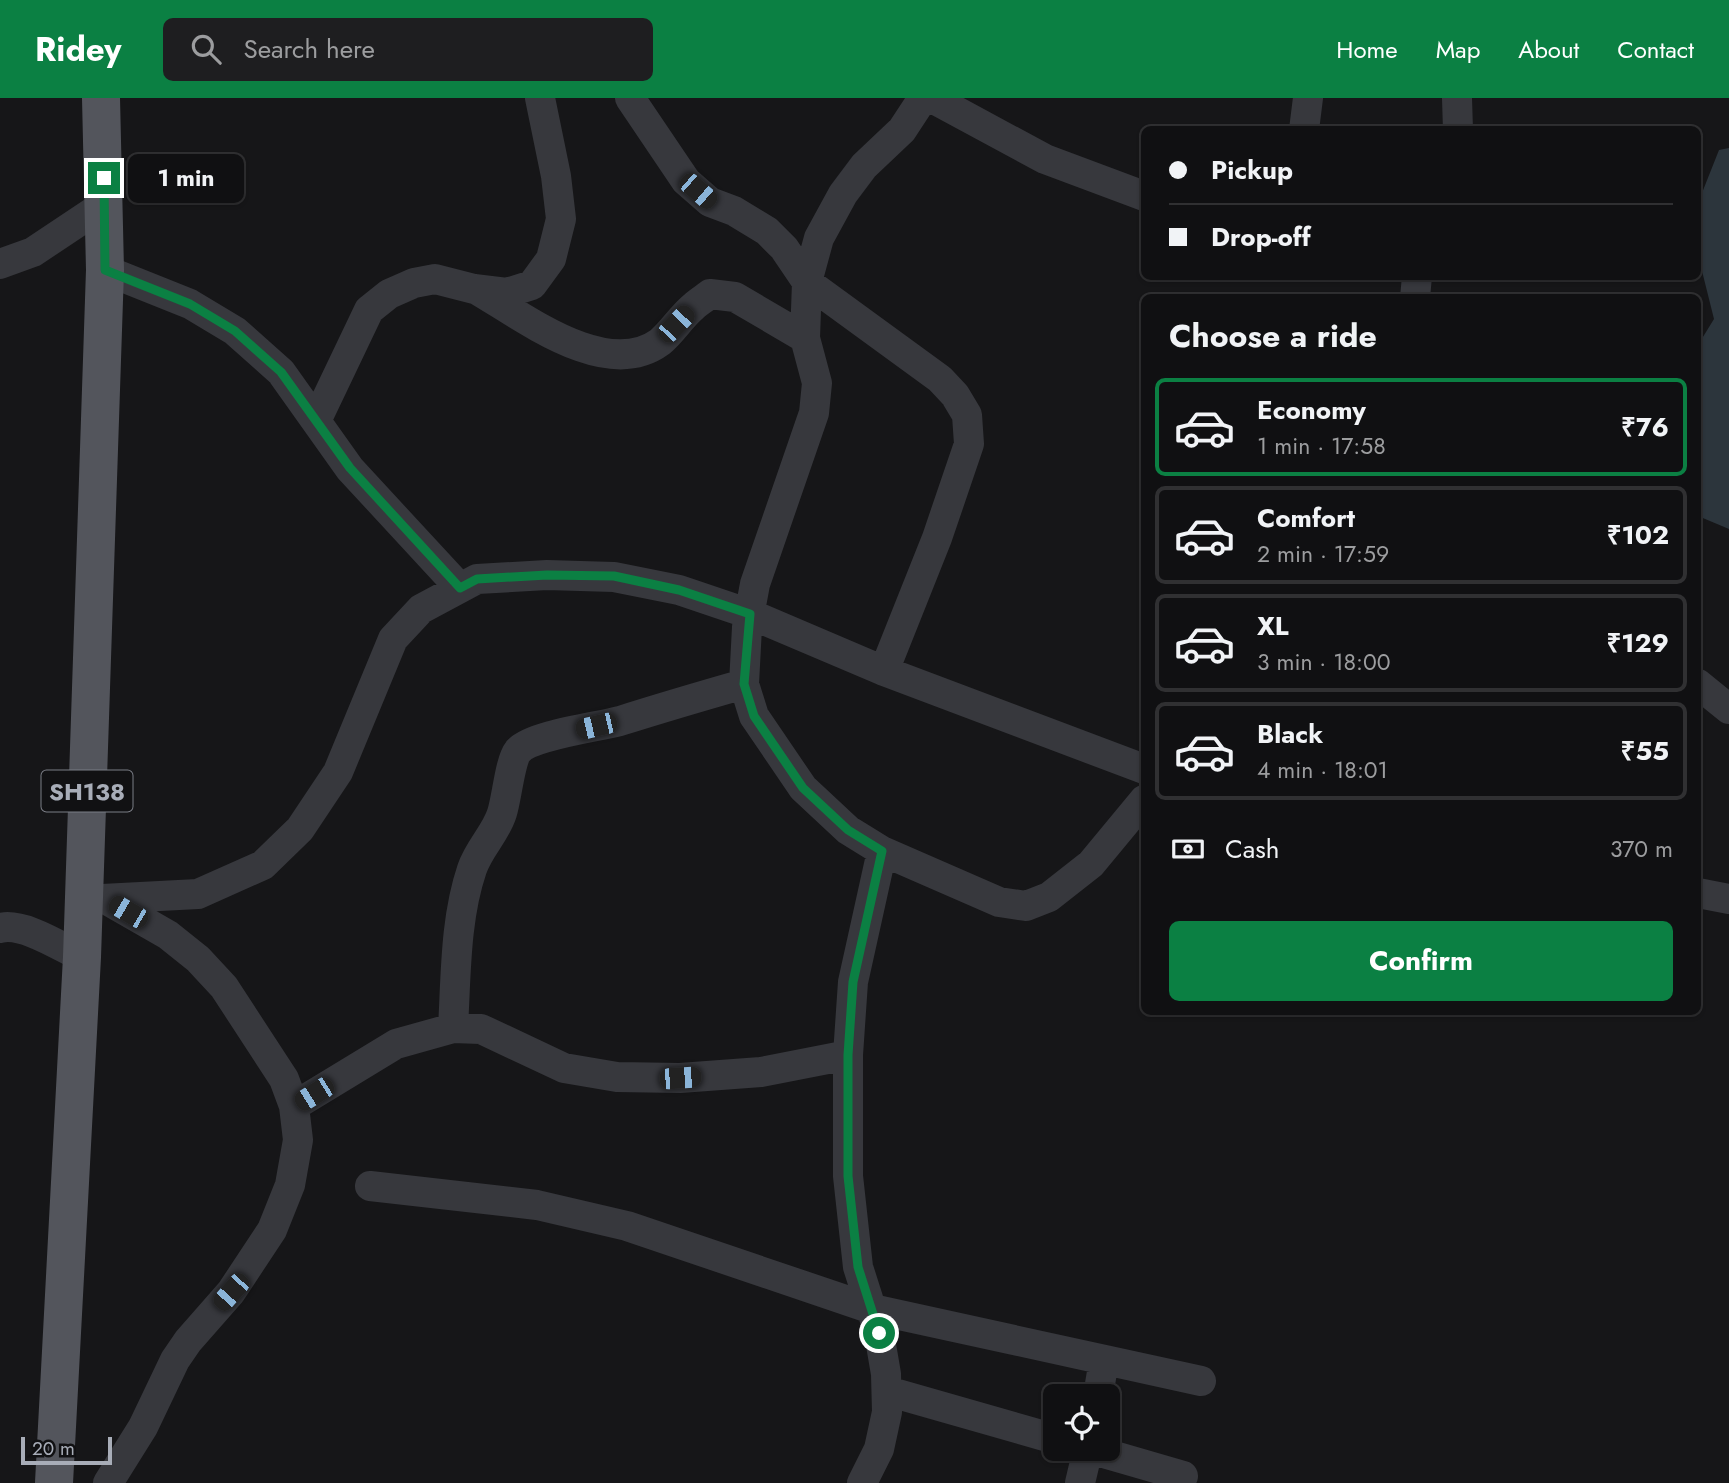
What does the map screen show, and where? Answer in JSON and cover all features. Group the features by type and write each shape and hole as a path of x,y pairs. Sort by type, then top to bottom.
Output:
{"main road":[{"name":"SH138","path":"54,1483 82,957 95,900 105,270 101,98"}],"street":[{"path":"316,421 369,310 389,294 414,283 435,279 474,289 508,293 532,285 551,259 561,219 556,176 540,98"},
{"path":"630,98 686,181 710,202 734,211 767,231 784,248 807,282 940,379 955,395 967,415 969,444 937,538 884,671"},
{"path":"923,98 902,130 864,166 843,194 818,238 807,282 805,338 817,383 814,413 755,584 744,684 754,716 803,788 848,830 882,851 999,902 1026,906 1049,897 1091,864 1141,804"},
{"path":"932,98 1045,159 1141,195"},
{"path":"1304,126 1308,98"},
{"path":"1457,98 1458,126"},
{"path":"0,264 33,252 105,204"},
{"path":"105,270 190,304 235,331 281,372 350,468 460,588"},
{"path":"474,289 574,346 611,354 636,353 659,342 692,307 710,294 735,297 805,338"},
{"path":"95,900 198,894 263,865 300,829 338,772 393,639 421,609 477,579 547,575 614,576 679,590 750,614 884,671 1141,768"},
{"path":"453,1028 458,942 471,869 500,818 518,751 532,742 618,721 744,684"},
{"path":"1701,686 1729,709"},
{"path":"872,1480 887,1412 887,1391 879,1333 858,1267 848,1176 848,1055 853,982 882,851"},
{"path":"1701,894 1729,899"},
{"path":"95,900 168,935 198,959 224,987 284,1079 294,1107 299,1140 290,1185 272,1230 231,1292 176,1360 143,1427 108,1483"},
{"path":"0,928 10,925 82,957"},
{"path":"294,1107 396,1044 453,1028 481,1029 564,1068 617,1077 680,1078 761,1072 848,1055"},
{"path":"370,1186 537,1205 627,1226 872,1309 1200,1381"},
{"path":"1100,1384 1104,1360"},
{"path":"887,1391 1043,1436"},
{"path":"1120,1458 1183,1476"},
{"path":"1080,1483 1086,1461"}],"shaded area":[{"path":"1729,148 1729,529 1701,517 1701,340 1714,319 1701,267 1701,195 1719,150"}],"route":[{"path":"104,178 105,270 190,304 235,331 281,372 350,468 460,588 477,579 547,575 614,576 679,590 750,614 744,684 754,716 803,788 848,830 882,851 853,982 848,1055 848,1176 858,1267 879,1333"}]}
